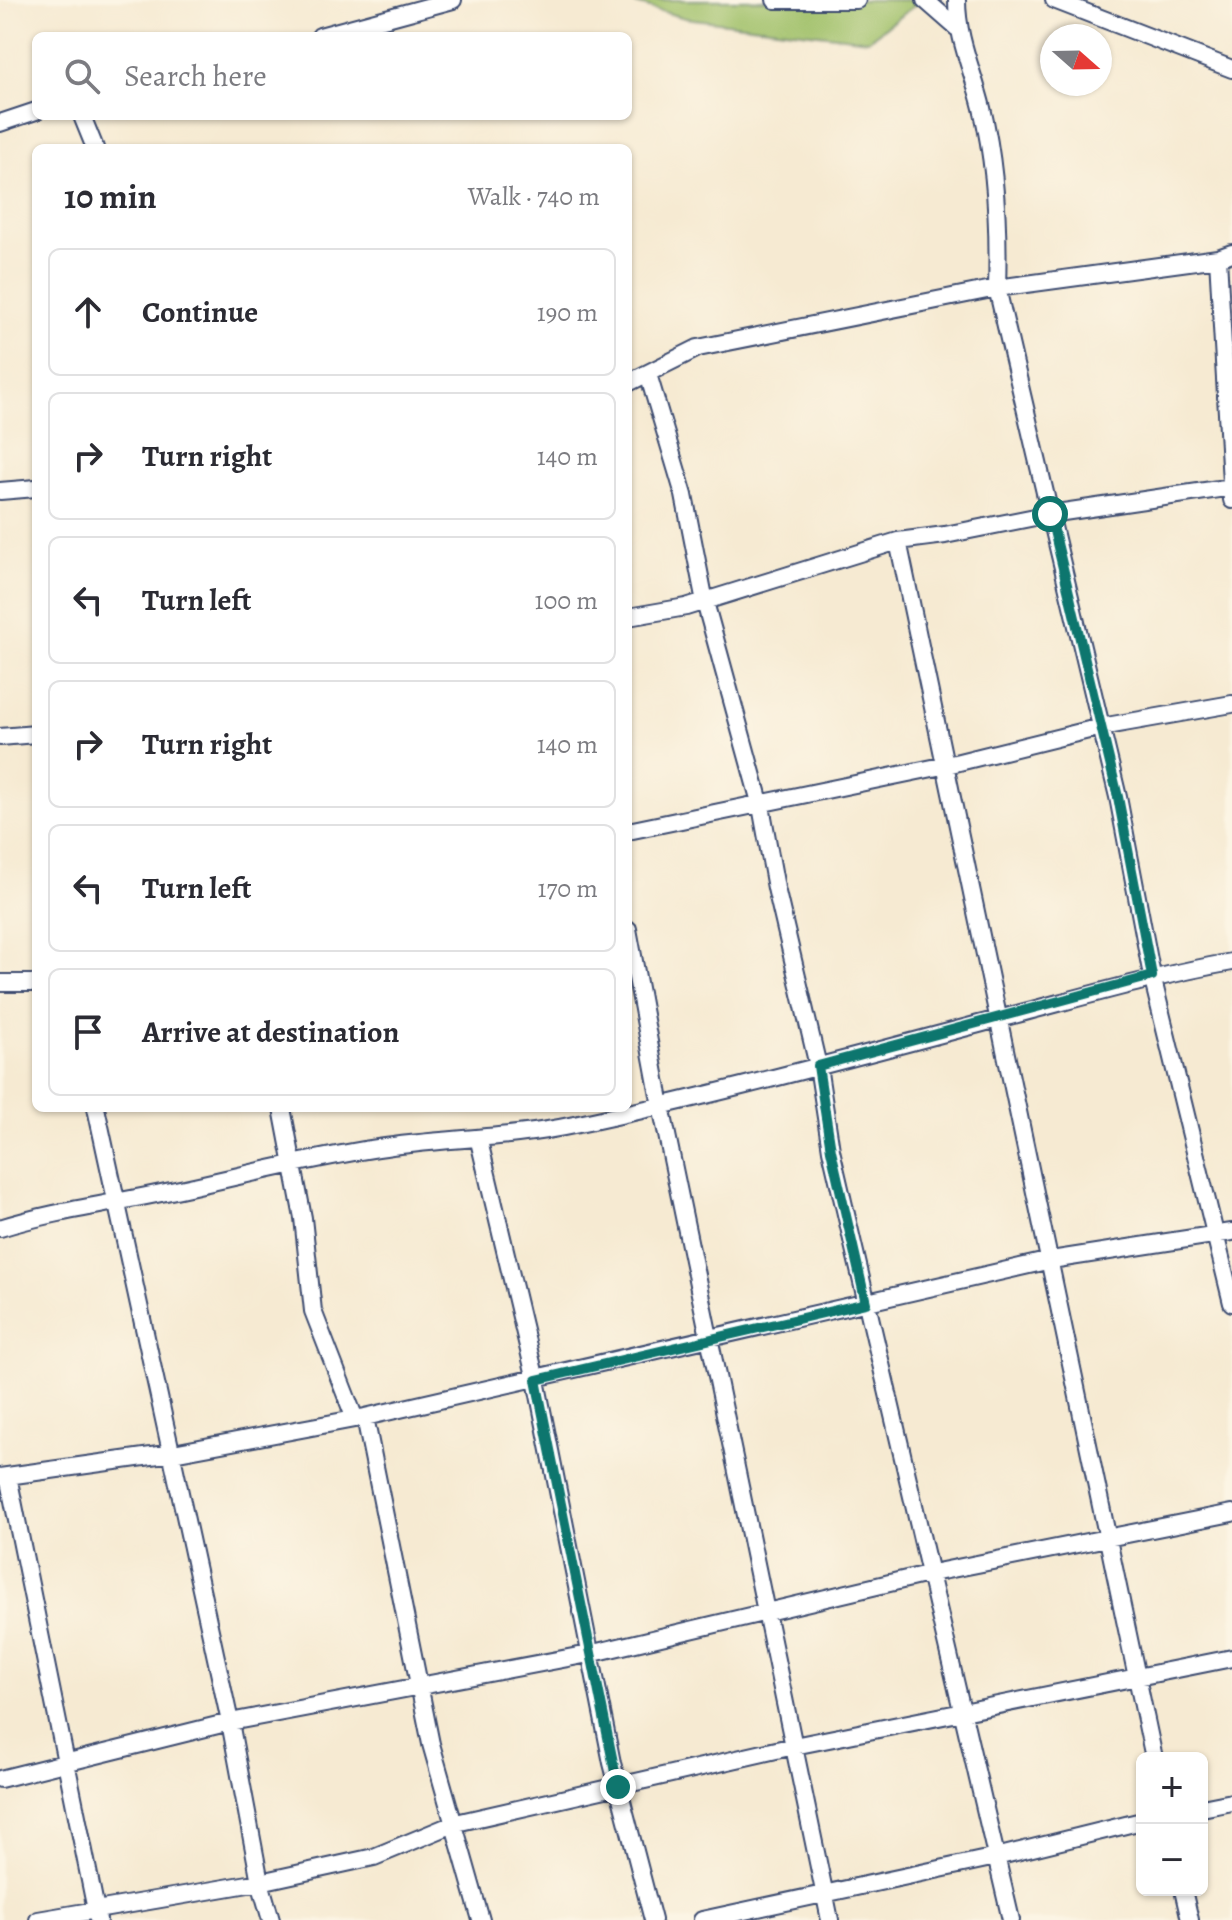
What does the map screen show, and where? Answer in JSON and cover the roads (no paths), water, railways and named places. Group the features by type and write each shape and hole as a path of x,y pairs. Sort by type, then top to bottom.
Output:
{"street":[{"path":"335,32 453,0"},
{"path":"775,0 857,0"},
{"path":"925,0 957,28"},
{"path":"957,0 957,28 982,109 997,200 997,288 1101,727 1152,976 1224,1233 1232,1303"},
{"path":"1054,0 1232,69"},
{"path":"0,123 32,112"},
{"path":"84,120 93,144"},
{"path":"632,381 698,348 997,288 1225,255 1231,492 1050,514 898,541 705,602 632,616"},
{"path":"648,374 684,495 705,602 761,806 776,888 818,1066 831,1150 1011,1920"},
{"path":"0,491 32,488"},
{"path":"898,541 1051,1260 1104,1536 1153,1752"},
{"path":"632,830 761,806 1101,727 1232,704"},
{"path":"0,737 32,734"},
{"path":"632,950 661,1106 830,1920"},
{"path":"632,1112 818,1066 1152,976 1232,962"},
{"path":"0,983 32,983"},
{"path":"97,1112 230,1722 260,1882 271,1920"},
{"path":"283,1112 303,1218 313,1311 360,1418 431,1744 456,1823 481,1920"},
{"path":"0,1228 64,1210 292,1162 382,1147 479,1141 630,1112"},
{"path":"479,1141 536,1380 618,1787 653,1920"},
{"path":"97,1916 68,1763 4,1477 173,1453 360,1418 1051,1260 1224,1233"},
{"path":"0,1779 230,1722 589,1654 932,1573 1104,1536 1232,1513"},
{"path":"38,1920 97,1916 374,1857 456,1823 794,1746 1232,1658"},
{"path":"1208,1807 1232,1802"},
{"path":"702,1920 996,1857 1136,1822"},
{"path":"1184,1896 1190,1920"}]}
